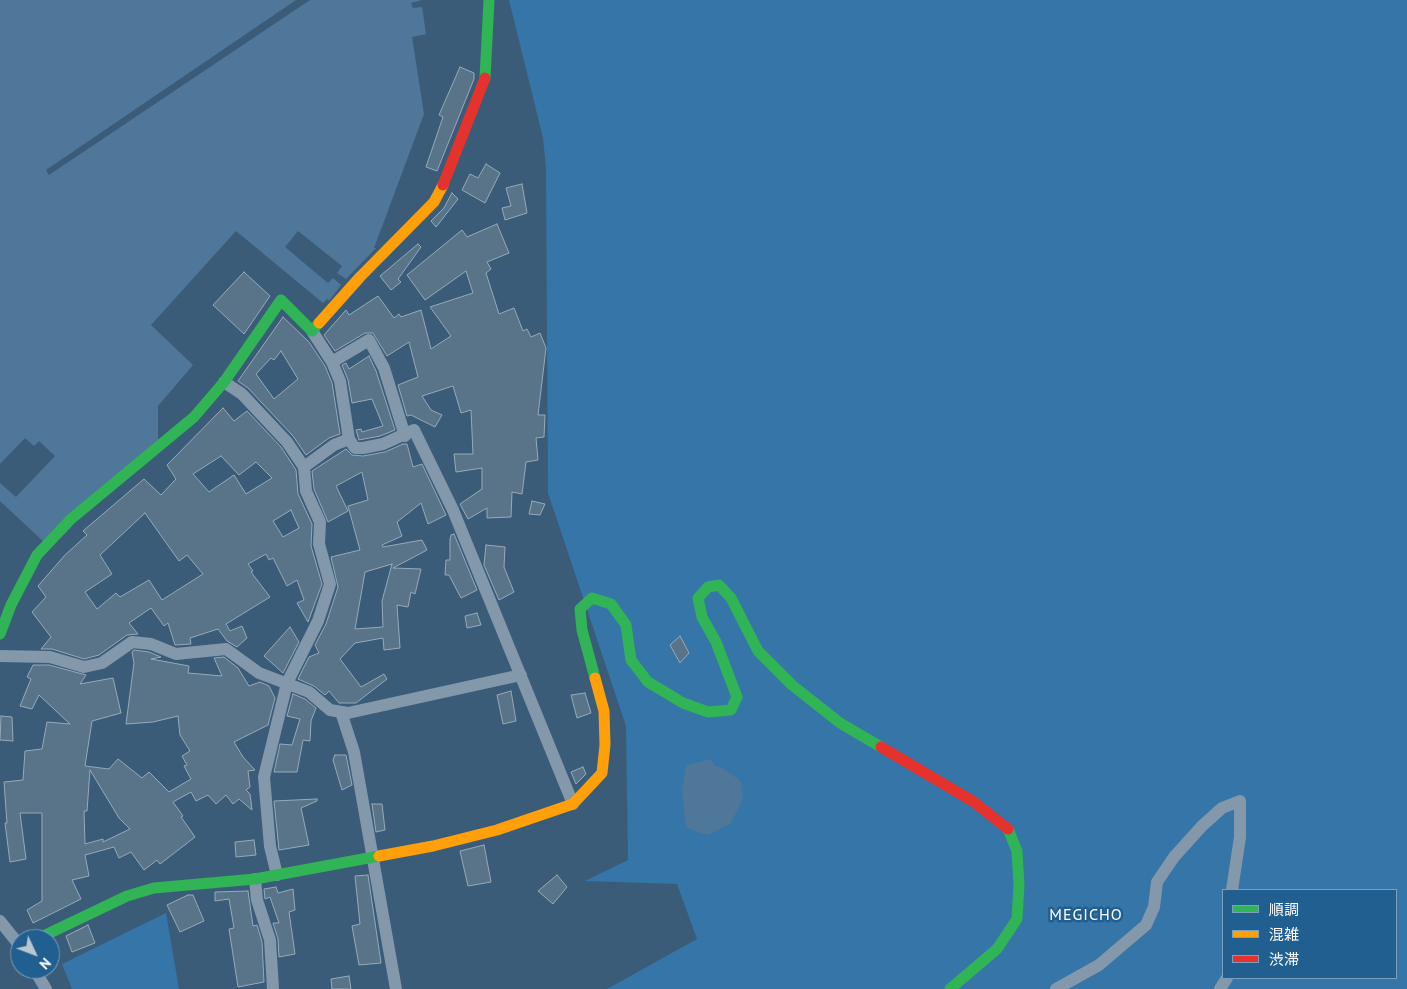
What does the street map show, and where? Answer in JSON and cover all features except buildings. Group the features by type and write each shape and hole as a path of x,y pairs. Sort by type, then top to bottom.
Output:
{"street":[{"path":"312,331 360,277 434,202 444,184 485,81 489,0"},
{"path":"0,634 11,605 37,555 70,519 194,417 224,382 281,300 312,331 332,362 340,381 349,439 355,448 363,448 405,436 414,430 441,483 573,804"},
{"path":"332,362 369,340 384,368 405,436"},
{"path":"224,382 242,394 287,442 304,467 306,491 320,522 319,544 330,584 318,620 288,683 264,777 270,846 277,875"},
{"path":"304,467 334,445 349,439"},
{"path":"55,929 127,896 154,888 214,881 255,879 433,846 497,830 573,804 602,773 604,745 604,711 582,630 580,609 592,598 611,604 626,625 630,660 648,682 683,702 708,712 731,710 738,697 716,642 702,617 698,598 708,586 719,585 731,598 758,650 792,685 840,723 974,802 1007,828 1017,851 1019,885 1017,919 997,949 950,989"},
{"path":"0,656 50,657 84,667 102,663 132,642 151,644 176,654 226,649 259,673 309,692 330,710 348,713 521,675"},
{"path":"341,712 354,752 396,989"},
{"path":"1056,989 1099,965 1146,926 1154,907 1157,882 1174,857 1202,826 1222,808 1240,801 1240,837 1232,889"},
{"path":"255,879 257,900 270,940 273,989"},
{"path":"0,921 10,934"}],"shaded area":[{"path":"0,0 296,0 46,170 49,175 310,0 422,0 411,3 413,8 422,7 426,34 412,37 424,114 374,248 376,248 346,279 337,273 342,266 298,231 285,247 328,283 333,278 341,285 329,301 327,299 323,303 236,231 151,325 193,365 158,406 158,447 46,544 0,501"},
{"path":"509,0 1407,0 1407,989 607,989 697,939 677,884 585,881 628,860 626,726 548,493 546,168 543,138"},
{"path":"711,759 715,766 721,767 741,781 743,799 731,823 708,835 686,827 682,791 686,765"},
{"path":"166,913 179,989 72,989 62,964"}],"pier":[{"path":"25,438 34,446 39,441 55,456 16,497 0,483 0,464"}],"traffic: fast":[{"path":"485,78 489,0"},
{"path":"0,634 11,605 37,555 71,519 194,417 224,382 281,300 312,331 319,323"},
{"path":"595,678 582,630 580,609 592,598 611,604 626,625 631,660 648,682 683,703 708,712 731,710 737,697 716,642 702,617 698,598 708,587 719,585 731,598 758,651 792,685 840,723 881,747"},
{"path":"950,989 997,949 1017,919 1019,885 1017,851 1008,829"},
{"path":"58,929 127,896 154,888 255,879 379,856"}],"traffic: slow":[{"path":"319,323 360,277 434,202 443,185"},
{"path":"379,856 433,846 497,830 573,804 602,773 605,745 604,711 595,678"}],"traffic: jam":[{"path":"443,185 485,78"},
{"path":"881,747 974,802 1008,829"}],"district":[{"name":"MEGICHO","path":"1086,915"}]}
